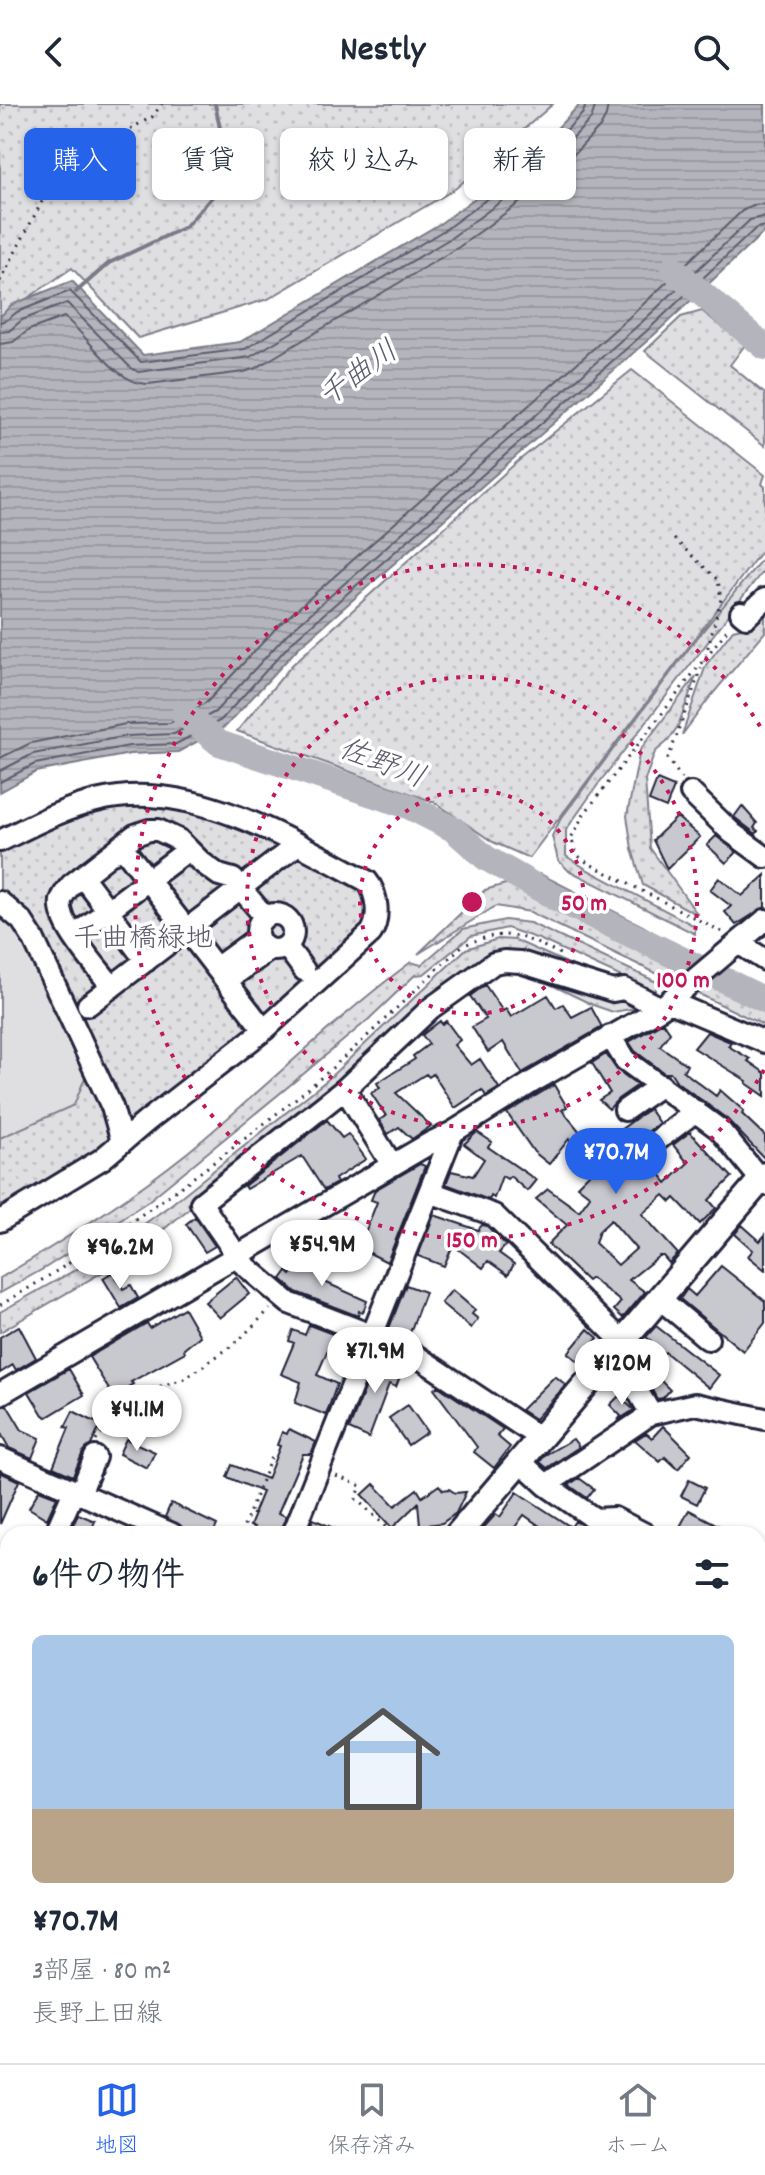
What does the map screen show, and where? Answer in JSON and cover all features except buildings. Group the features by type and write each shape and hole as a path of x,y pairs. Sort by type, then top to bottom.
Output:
{"main road":[{"path":"468,1526 617,1347 763,1180"}],"street":[{"path":"741,613 746,617 765,599"},
{"path":"691,793 732,833 765,857"},
{"path":"0,841 67,809 98,800 163,796 213,808 298,844 367,881 372,887 377,925 264,1030 102,1159 0,1221"},
{"path":"112,987 74,936 62,914 61,903 64,893 82,876 141,832 158,830 168,833 210,869 233,879 265,917"},
{"path":"88,1005 298,844"},
{"path":"122,846 264,1030"},
{"path":"74,936 188,850"},
{"path":"82,876 146,961"},
{"path":"0,902 22,921 33,938 112,1107 122,1142"},
{"path":"221,975 271,945 293,935 291,923 277,914 265,917 257,927 271,945 304,970"},
{"path":"0,1394 453,1132 668,1003 734,943 765,920"},
{"path":"734,943 765,960"},
{"path":"540,1438 412,1353 289,1303 242,1263 201,1203 345,1089 431,1008 494,963 520,962 613,991 624,989 765,1042"},
{"path":"610,1036 625,1060 696,1111 732,1143 763,1180"},
{"path":"625,1110 661,1085"},
{"path":"345,1089 392,1165"},
{"path":"634,1158 696,1111"},
{"path":"296,1526 453,1132"},
{"path":"430,1192 494,1215 617,1347 620,1361 651,1414"},
{"path":"659,1298 708,1339"},
{"path":"546,1485 651,1414 695,1404 765,1419"},
{"path":"59,1526 95,1457"},
{"path":"0,1458 153,1526"},
{"path":"520,1461 546,1485 595,1519 614,1518 630,1526"}],"path":[{"path":"0,281 57,173 76,158 152,117 162,104"},
{"path":"674,539 718,580 721,599 705,657 668,759 691,793"},
{"path":"734,943 588,863 577,855 571,838 584,814 741,613"},
{"path":"95,1457 96,1443 118,1406 141,1392 184,1379 236,1343 265,1315 280,1295"},
{"path":"244,1526 273,1452"},
{"path":"319,1469 361,1486 356,1499 385,1526"}],"green space":[{"path":"0,104 553,104 525,128 464,128 464,181 448,193 448,128 280,128 280,200 436,200 268,299 138,338 72,268 0,317"},
{"path":"702,311 745,345 730,365 765,394 765,446 645,351 681,317"},
{"path":"632,370 765,475 762,484 765,487 765,546 529,858 493,842 434,802 237,731 292,665 517,462"},
{"path":"765,555 765,568 566,830 566,856 695,926 695,934 568,870 558,860 552,836 560,820 697,638"},
{"path":"765,609 765,632 682,735 706,665 733,630 749,626"},
{"path":"696,676 678,726 668,741 655,752 645,780 650,848 698,915 643,885 632,849 627,816 640,750"},
{"name":"千曲橋緑地","path":"132,801 208,813 278,842 362,885 371,922 307,986 94,1158 0,1216 0,848 65,818"},
{"path":"540,874 643,926 722,974 765,1011 765,1026 530,912 496,906 418,954 485,890"},
{"path":"0,913 19,926 86,1075 74,1105 0,1138"},
{"path":"505,920 530,923 659,983 654,992 539,939 507,928 471,936 424,974 415,975 369,1019 147,1202 45,1268 0,1293 0,1278 96,1218 166,1169 354,1007 411,962 421,965 463,929"},
{"path":"498,939 515,940 616,985 497,956 135,1253 0,1332 0,1312 102,1255 169,1206 327,1080 466,949"},
{"path":"513,966 648,1006 613,1012"}],"water":[{"name":"千曲川","path":"580,104 765,104 765,231 655,334 298,648 226,726 178,752 130,754 36,772 0,792 0,317 11,305 72,281 143,355 240,342 441,223 472,200 576,200 576,128 557,128"}],"waterway":[{"path":"76,292 109,263 185,227 230,177 215,104"},
{"path":"673,269 765,347"},
{"name":"佐野川","path":"184,714 219,743 408,806 453,829 486,858 556,898 765,1000"}]}
